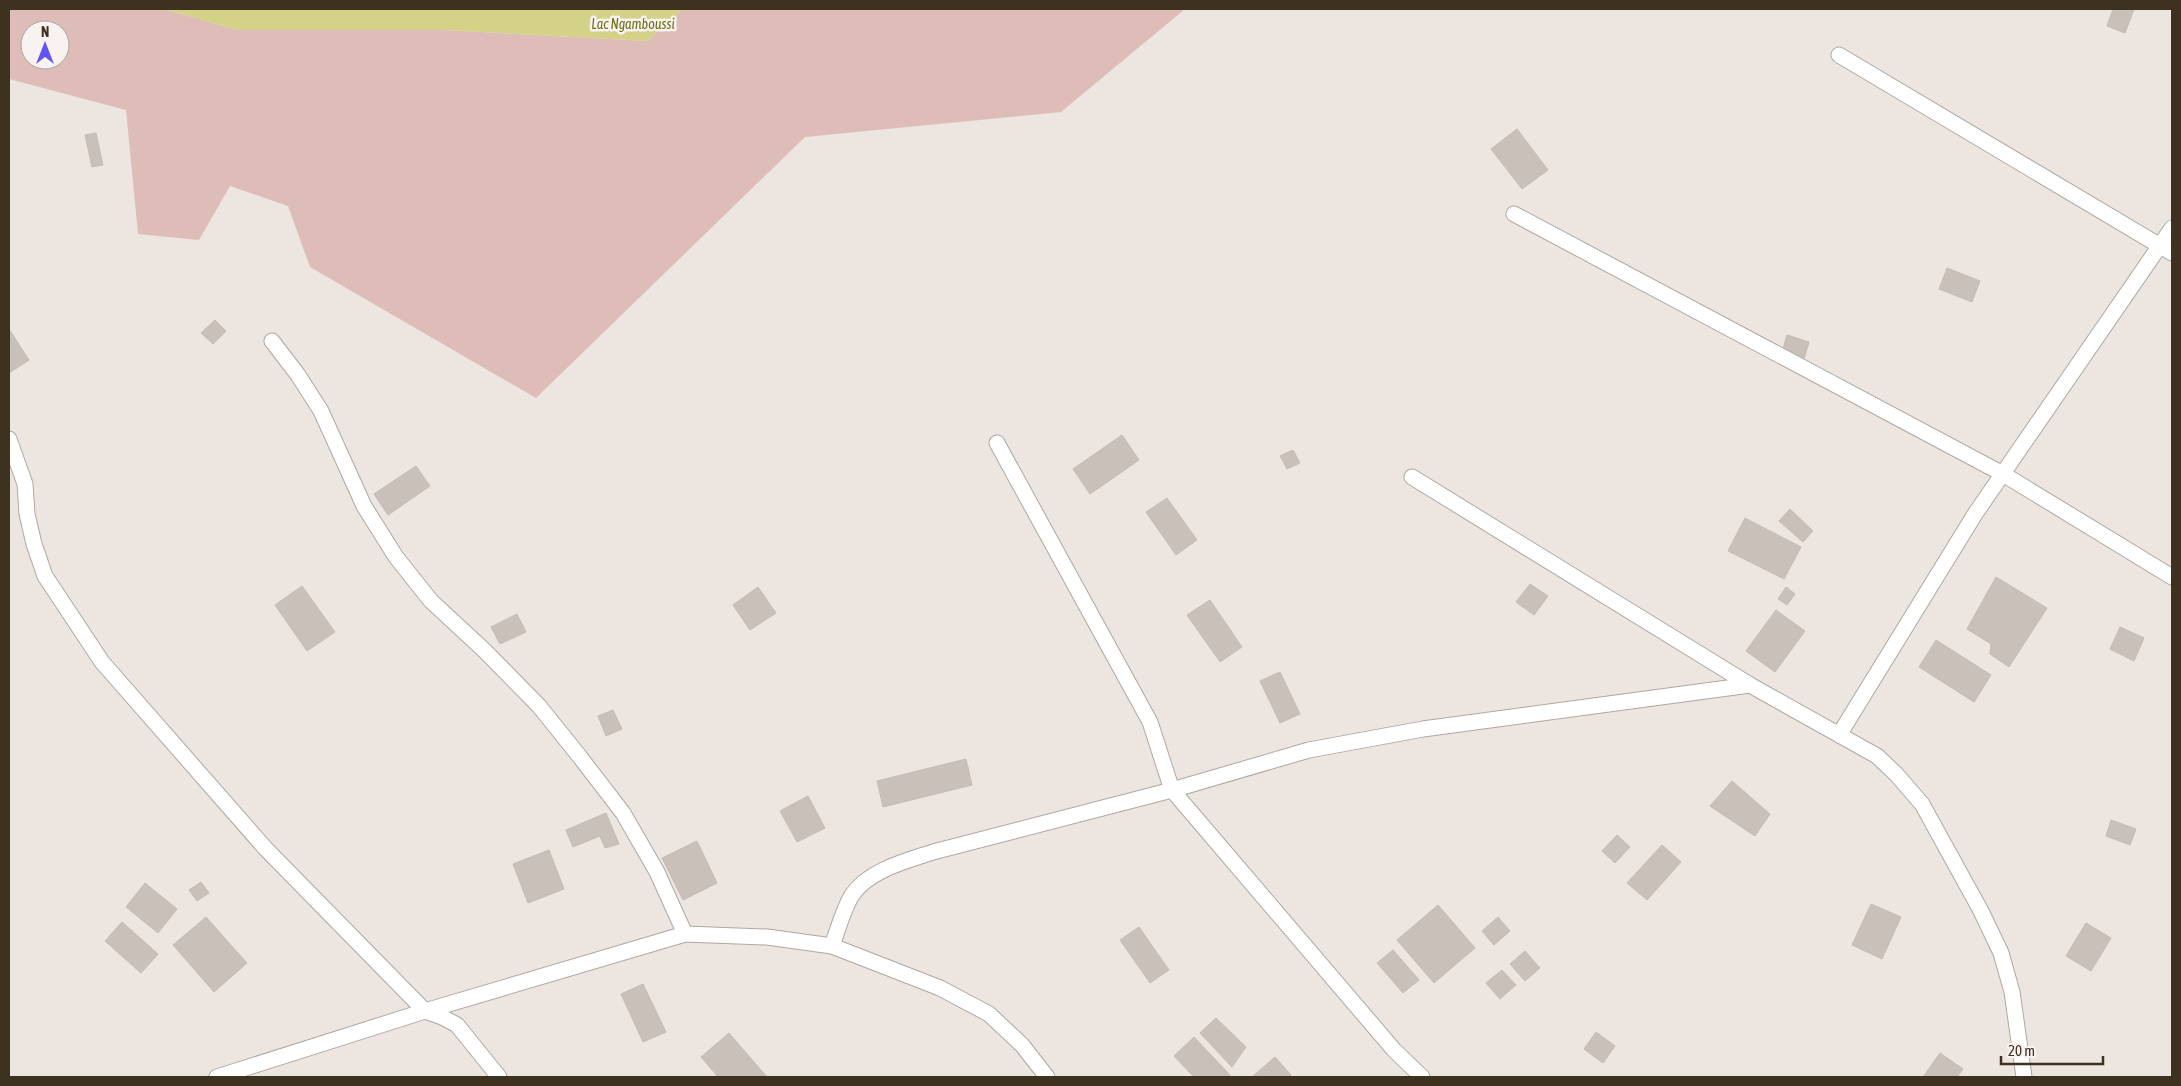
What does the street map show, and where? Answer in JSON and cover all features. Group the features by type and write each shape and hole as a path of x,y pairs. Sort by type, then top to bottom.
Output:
{"street":[{"path":"1838,56 2166,249"},
{"path":"1514,214 2003,474 2172,577"},
{"path":"1838,735 1975,514 2166,249 2172,228"},
{"path":"272,341 298,375 322,412 364,506 396,557 432,601 485,650 538,706 585,764 623,814 657,872 685,934"},
{"path":"9,439 25,484 27,514 34,544 45,576 102,662 265,848 425,1011 457,1025 499,1077"},
{"path":"997,443 1150,722 1172,790 1394,1050 1422,1077"},
{"path":"1412,477 1750,685 1877,756 1922,804 1982,910 2001,953 2012,992 2024,1077"},
{"path":"832,946 852,896 863,883 882,871 933,852 1172,790 1319,748 1423,729 1750,685"},
{"path":"217,1077 425,1011 685,934 767,937 832,946 940,988 989,1014 1022,1045 1047,1077"}],"shaded area":[{"path":"9,9 164,9 238,30 445,30 647,41 683,9 1185,9 1061,112 805,137 536,398 310,267 288,206 230,186 199,240 138,234 126,110 9,79"}],"water":[{"name":"Lac Ngamboussi","path":"164,9 683,9 647,41 445,30 238,30"}],"building":[{"path":"2113,9 2134,9 2125,33 2107,26"},
{"path":"1517,129 1548,170 1522,189 1491,149"},
{"path":"96,133 103,165 92,167 85,135"},
{"path":"1947,268 1980,281 1972,302 1939,289"},
{"path":"215,320 226,331 213,344 201,333"},
{"path":"9,329 29,360 9,373"},
{"path":"1787,335 1809,342 1804,359 1782,352"},
{"path":"1122,435 1139,460 1090,494 1073,469"},
{"path":"1293,450 1300,463 1287,469 1280,456"},
{"path":"416,466 430,486 388,515 374,494"},
{"path":"1167,498 1197,540 1176,555 1146,512"},
{"path":"1790,509 1813,531 1803,542 1779,521"},
{"path":"1745,518 1801,547 1784,579 1728,551"},
{"path":"1996,577 2047,608 2009,667 1990,654 1991,644 1967,629"},
{"path":"1530,584 1548,596 1534,615 1516,602"},
{"path":"302,586 335,632 307,651 275,605"},
{"path":"758,587 776,613 750,630 733,605"},
{"path":"1786,587 1795,594 1787,605 1778,599"},
{"path":"1210,600 1242,647 1220,662 1187,615"},
{"path":"1776,610 1805,631 1775,672 1746,651"},
{"path":"517,614 526,632 500,644 491,627"},
{"path":"2120,627 2144,638 2134,661 2110,649"},
{"path":"1936,640 1991,675 1974,702 1919,667"},
{"path":"1280,672 1300,714 1280,723 1260,681"},
{"path":"613,710 622,729 606,736 598,716"},
{"path":"966,759 972,785 883,807 877,781"},
{"path":"1732,781 1770,814 1755,836 1710,806"},
{"path":"808,796 825,828 797,842 780,811"},
{"path":"606,813 619,844 605,848 600,836 573,847 566,830"},
{"path":"2111,820 2136,829 2130,845 2106,836"},
{"path":"1617,835 1630,847 1615,863 1602,851"},
{"path":"697,841 717,883 683,900 662,858"},
{"path":"1662,845 1681,862 1647,900 1627,883"},
{"path":"549,850 564,889 528,903 513,864"},
{"path":"201,882 209,893 197,901 189,890"},
{"path":"145,883 177,909 158,933 126,907"},
{"path":"1871,904 1901,917 1882,959 1852,945"},
{"path":"1438,905 1475,948 1434,983 1397,940"},
{"path":"206,917 247,963 214,992 173,945"},
{"path":"1498,917 1510,931 1494,945 1482,931"},
{"path":"122,922 158,954 141,973 105,941"},
{"path":"2086,923 2111,938 2091,971 2066,956"},
{"path":"1139,927 1169,970 1150,983 1120,940"},
{"path":"1393,950 1419,980 1403,993 1377,963"},
{"path":"1525,951 1540,968 1525,981 1510,964"},
{"path":"1502,970 1516,985 1500,999 1486,983"},
{"path":"643,984 666,1032 643,1042 621,994"},
{"path":"1216,1018 1246,1047 1232,1067 1200,1033"},
{"path":"1596,1032 1615,1046 1603,1063 1584,1049"},
{"path":"729,1033 767,1077 718,1077 701,1057"},
{"path":"1194,1037 1230,1075 1227,1077 1194,1077 1174,1056"},
{"path":"1940,1053 1963,1069 1957,1077 1923,1077"},
{"path":"1275,1057 1291,1075 1289,1077 1252,1077"}]}
